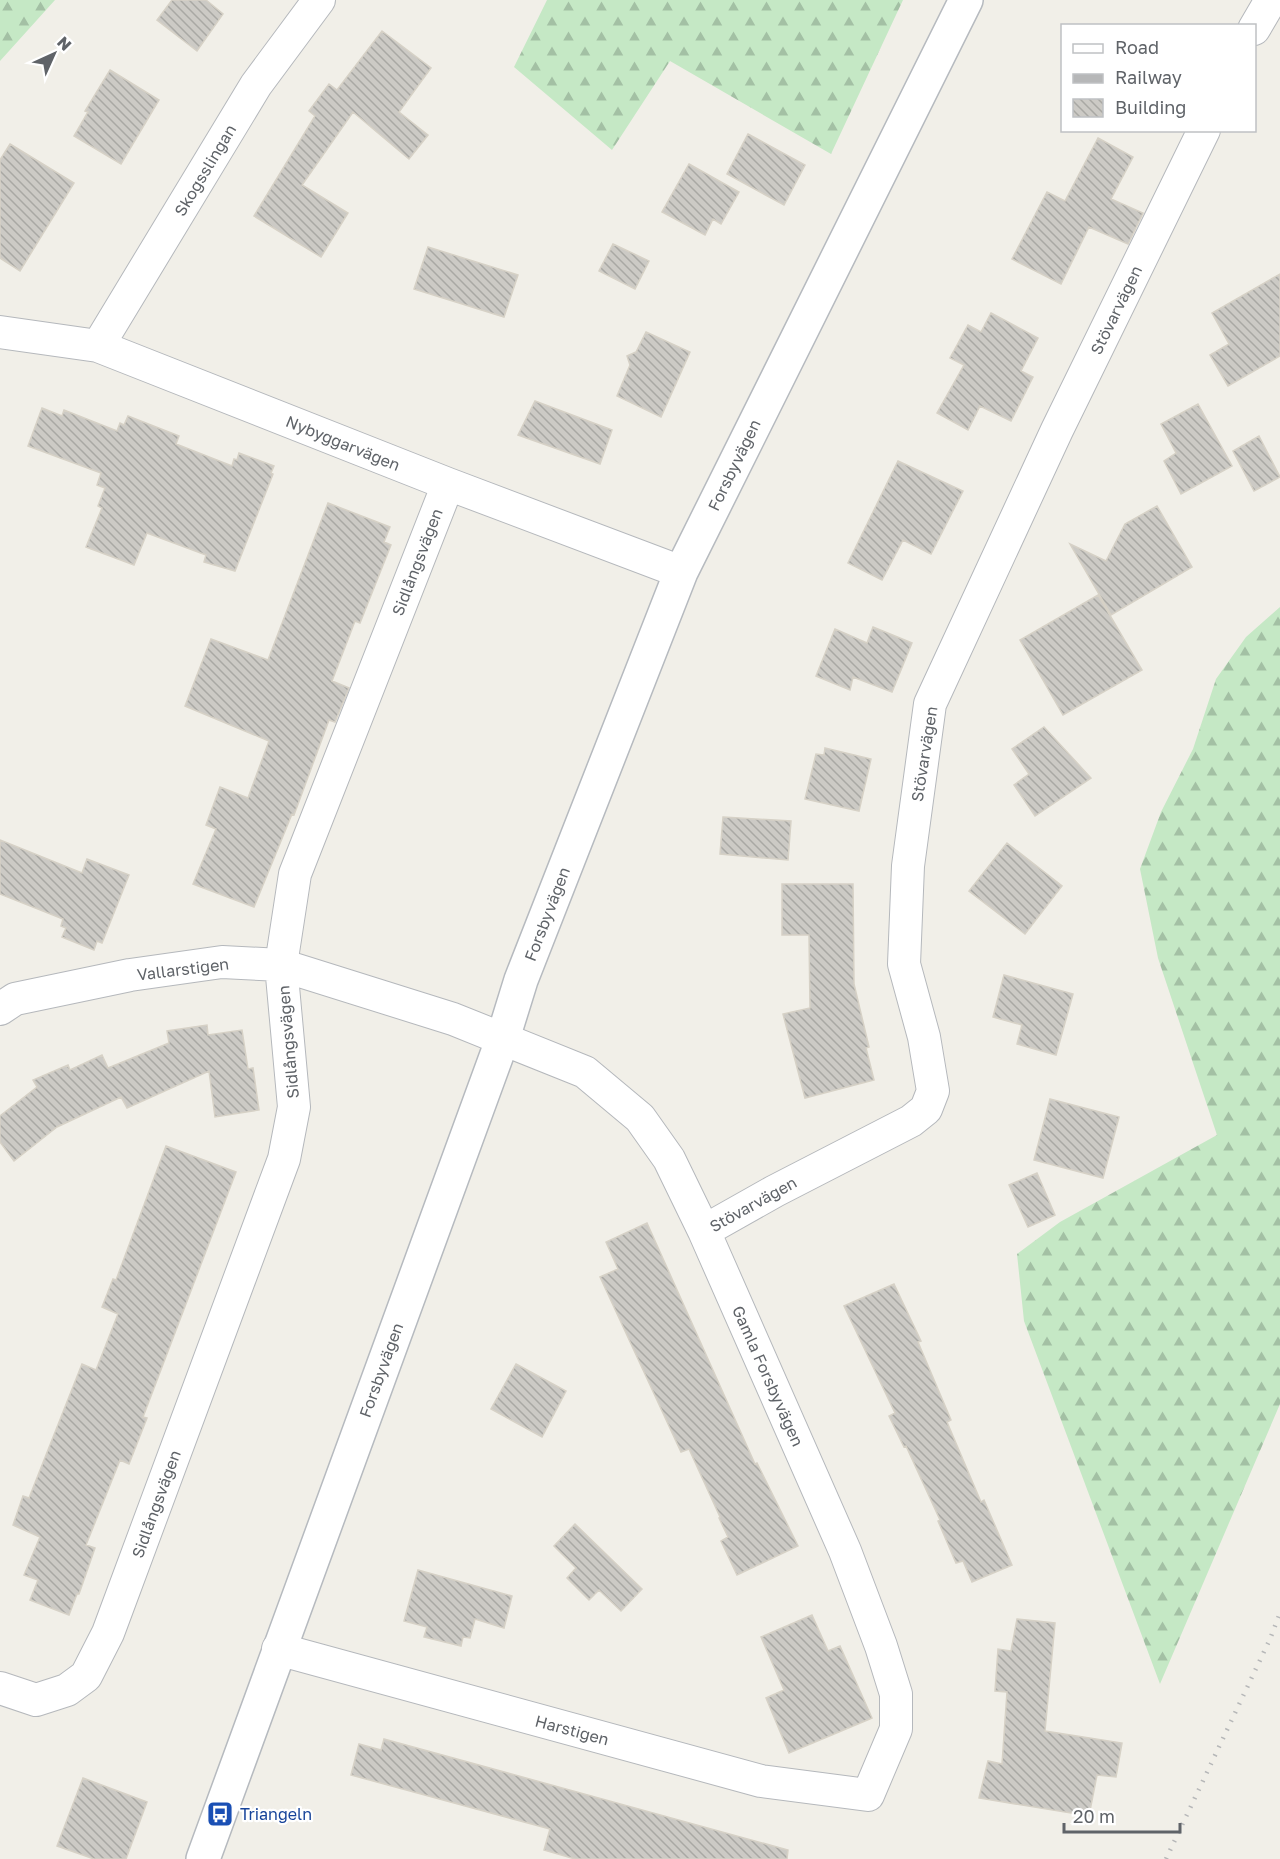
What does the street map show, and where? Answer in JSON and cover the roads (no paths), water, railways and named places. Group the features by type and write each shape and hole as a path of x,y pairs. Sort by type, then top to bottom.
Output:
{"street":[{"name":"Skogsslingan","path":"98,346 256,85 320,0"},
{"name":"Forsbyvägen","path":"203,1859 502,1038 521,980 681,572 966,0"},
{"path":"1256,26 1271,0"},
{"name":"Stövarvägen","path":"704,1231 775,1191 911,1121 926,1109 933,1091 924,1037 904,964 908,866 930,704 1057,430 1203,132"},
{"name":"Nybyggarvägen","path":"0,332 98,346 448,484 681,572"},
{"name":"Sidlångsvägen","path":"0,1688 36,1700 67,1690 86,1676 108,1633 284,1160 294,1107 281,965 295,874 448,484"},
{"name":"Vallarstigen","path":"5,997 130,975 222,962 281,965 453,1019 502,1038"},
{"name":"Gamla Forsbyvägen","path":"502,1038 585,1072 640,1118 669,1159 704,1231 844,1551 881,1646 896,1694 896,1729 868,1795"},
{"name":"Harstigen","path":"278,1649 761,1781 868,1795"}],"railway":[{"path":"1166,1859 1270,1639 1280,1613"}],"place":[{"name":"Triangeln","path":"220,1814"}]}
